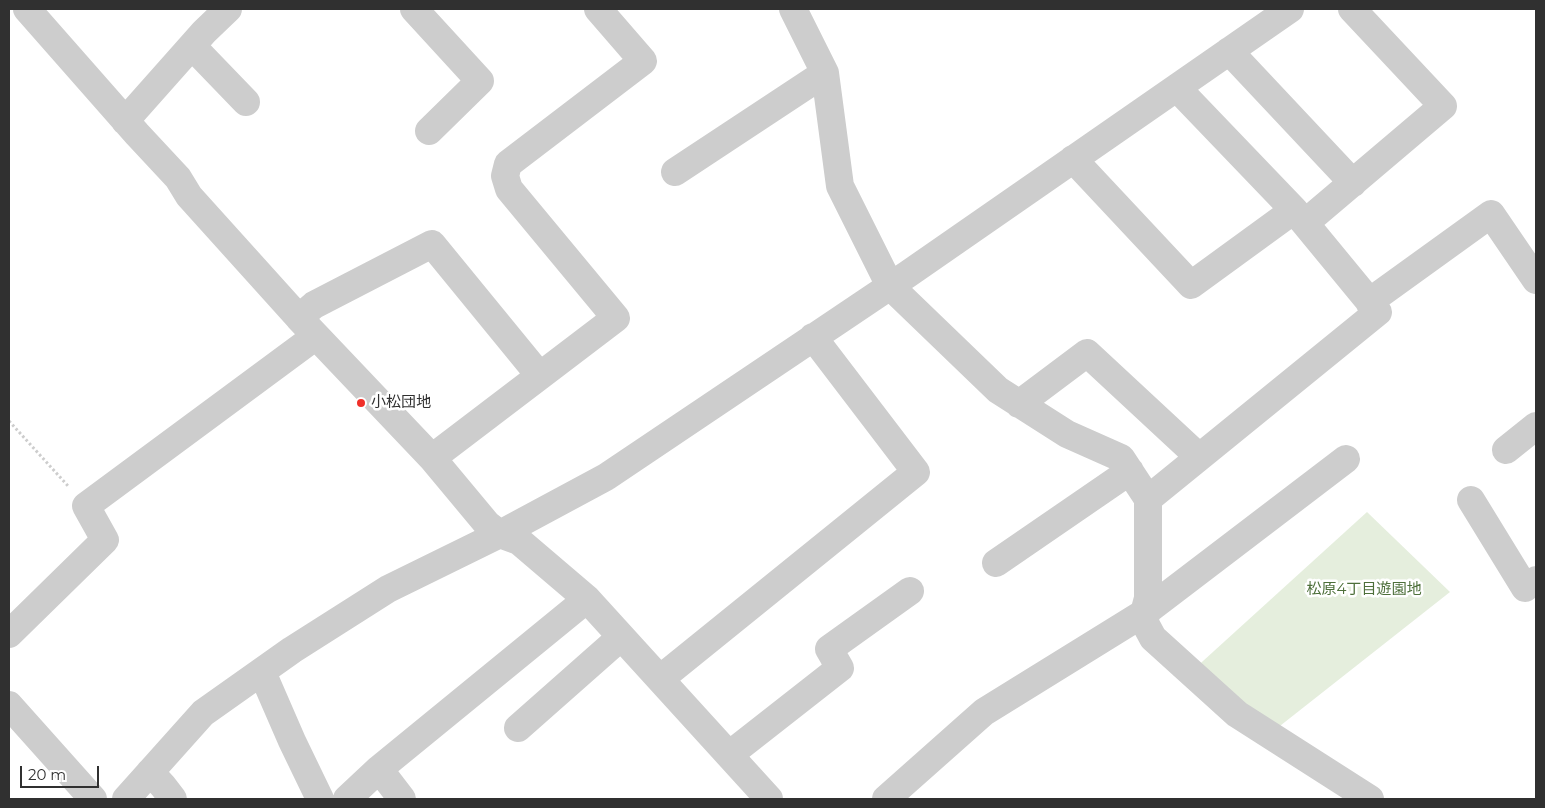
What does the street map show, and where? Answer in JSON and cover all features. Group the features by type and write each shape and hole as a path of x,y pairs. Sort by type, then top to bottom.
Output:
{"street":[{"path":"27,9 125,121 178,178 190,196 308,327 432,458 487,524 500,534 519,541 587,600 769,799"},
{"path":"125,121 228,9"},
{"path":"414,9 480,81 429,131"},
{"path":"432,458 616,318 510,189 505,176 508,164 643,61 598,9"},
{"path":"793,9 825,73 840,186 890,286 998,390 1066,434 1121,458 1148,499 1148,598 1144,613 1146,625 1153,638 1237,714 1370,799"},
{"path":"126,799 203,713 292,650 388,589 500,534 606,477 890,286 1290,9"},
{"path":"1074,159 1191,285 1352,183 1443,106 1352,9"},
{"path":"192,46 246,102"},
{"path":"1229,51 1352,183"},
{"path":"675,172 825,73"},
{"path":"1148,499 1378,312 1300,217 1177,88"},
{"path":"1370,302 1491,214 1536,280"},
{"path":"9,634 105,540 86,506 308,327 314,305 432,244 540,376"},
{"path":"660,679 916,472 813,337"},
{"path":"1019,404 1087,354 1199,458"},
{"path":"1506,450 1536,426"},
{"path":"886,799 984,712 1144,613 1346,459"},
{"path":"996,563 1130,471"},
{"path":"1471,500 1525,588 1536,580"},
{"path":"729,755 840,668 829,649 910,591"},
{"path":"347,799 379,769 587,600"},
{"path":"518,728 621,637"},
{"path":"262,672 320,799"},
{"path":"9,705 93,799"},
{"path":"379,769 402,799"},
{"path":"150,772 173,799"}],"path":[{"path":"9,421 86,506"}],"green space":[{"name":"松原4丁目遊園地","path":"1367,512 1450,592 1271,733 1192,671"}],"place":[{"name":"小松団地","path":"361,403"}]}
